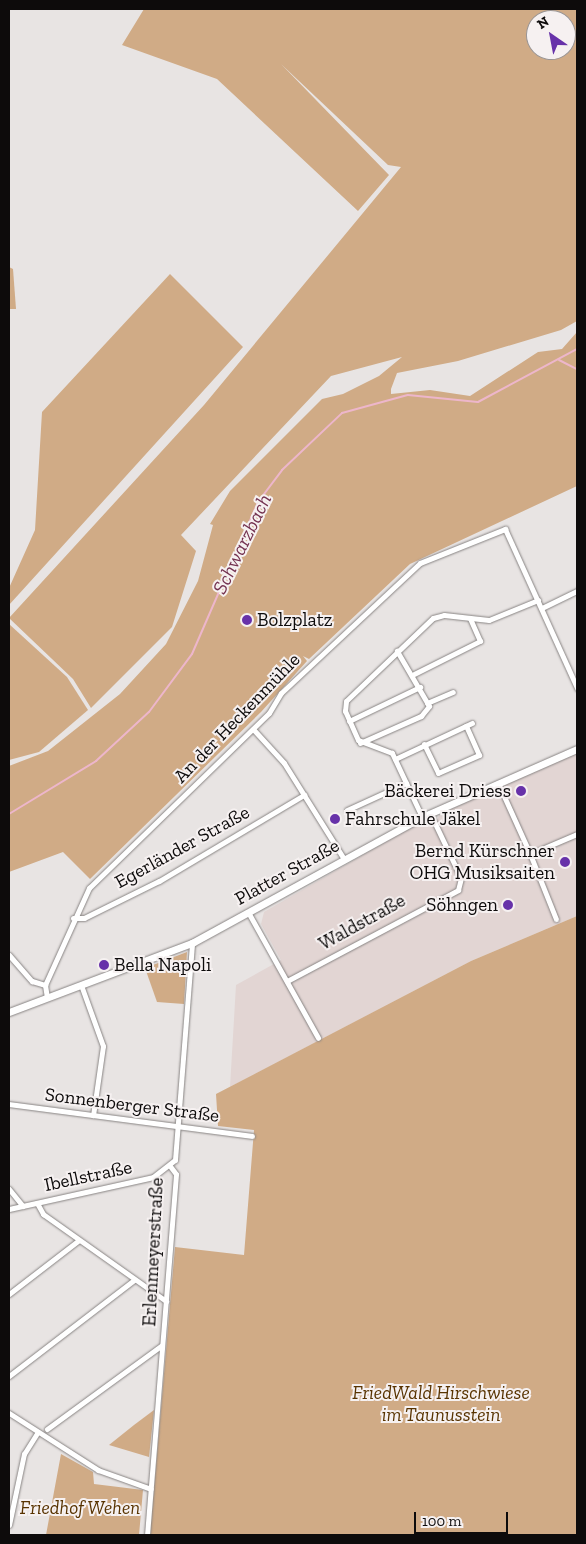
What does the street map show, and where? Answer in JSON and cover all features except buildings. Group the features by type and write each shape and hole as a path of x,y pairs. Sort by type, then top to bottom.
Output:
{"main road":[{"name":"Platter Straße","path":"9,1012 192,943 422,816 577,749"}],"street":[{"name":"An der Heckenmühle","path":"45,985 73,918 89,888 253,729 280,693 412,568 506,529 538,600"},
{"path":"542,608 577,591"},
{"path":"360,743 344,706 348,697 433,618 497,618 538,600 577,688"},
{"path":"414,674 480,641 470,618"},
{"path":"398,651 414,674 427,702"},
{"path":"349,720 420,687"},
{"path":"360,743 421,716 427,702 453,692"},
{"path":"395,759 472,723"},
{"path":"424,744 438,773 479,755 466,726"},
{"path":"253,729 280,758 344,859"},
{"path":"360,743 386,749 395,759 422,816"},
{"path":"347,810 406,783"},
{"path":"498,783 530,854 556,919"},
{"name":"Egerländer Straße","path":"73,918 84,918 159,881 304,795"},
{"name":"Waldstraße","path":"287,980 458,890 461,878 430,813"},
{"path":"530,854 577,834"},
{"path":"248,912 318,1038"},
{"name":"Erlenmeyerstraße","path":"147,1535 176,1174 170,1166 177,1153 180,1126 192,943"},
{"path":"9,955 32,981 45,985 47,998"},
{"path":"81,985 103,1046 93,1115"},
{"name":"Sonnenberger Straße","path":"9,1104 252,1136"},
{"name":"Ibellstraße","path":"9,1209 153,1177 170,1166"},
{"path":"9,1189 23,1206"},
{"path":"37,1203 43,1214 166,1301"},
{"path":"9,1294 79,1240"},
{"path":"9,1376 134,1280"},
{"path":"47,1429 162,1345"},
{"path":"9,1413 98,1470 151,1489"},
{"path":"9,1525 11,1503 24,1454 38,1432"}],"shaded area":[{"path":"577,753 577,916 471,961 230,1087 236,985 281,960 261,924 264,912 415,825 427,825 437,820 440,814"}],"green space":[{"path":"144,9 577,9 577,321 561,330 458,361 397,373 391,394 430,390 470,396 538,352 562,349 577,332 577,486 410,564 309,659 303,656 307,661 261,712 90,879 63,852 9,872 9,766 48,751 120,694 166,644 198,581 213,525 210,524 230,491 322,399 343,394 379,376 402,357 331,376 181,535 196,551 172,627 91,708 73,679 9,618 204,405 401,167 388,165 281,64 389,175 358,211 217,79 122,45"},
{"path":"9,267 13,269 16,309 9,309"},
{"path":"170,274 243,347 9,605 9,588 35,530 42,412"},
{"path":"9,624 67,677 88,710 39,752 9,760"},
{"name":"FriedWald Hirschwiese im Taunusstein","path":"577,916 577,1535 150,1535 175,1247 244,1255 254,1130 218,1126 216,1094 471,961"},
{"path":"187,952 184,1004 157,1002 145,968"},
{"path":"154,1410 149,1457 109,1445 134,1425"},
{"name":"Friedhof Wehen","path":"61,1454 93,1472 94,1484 143,1490 139,1535 46,1535"}],"waterway":[{"name":"Schwarzbach","path":"9,814 96,761 149,712 192,654 258,502 282,470 342,413 408,395 478,402 577,349"},
{"name":"Schwarzbach","path":"559,360 577,369"}],"place":[{"name":"Bolzplatz","path":"247,620"},
{"name":"Bäckerei Driess","path":"521,791"},
{"name":"Fahrschule Jäkel","path":"335,819"},
{"name":"Bernd Kürschner OHG Musiksaiten","path":"565,862"},
{"name":"Söhngen","path":"508,905"},
{"name":"Bella Napoli","path":"104,965"}]}
